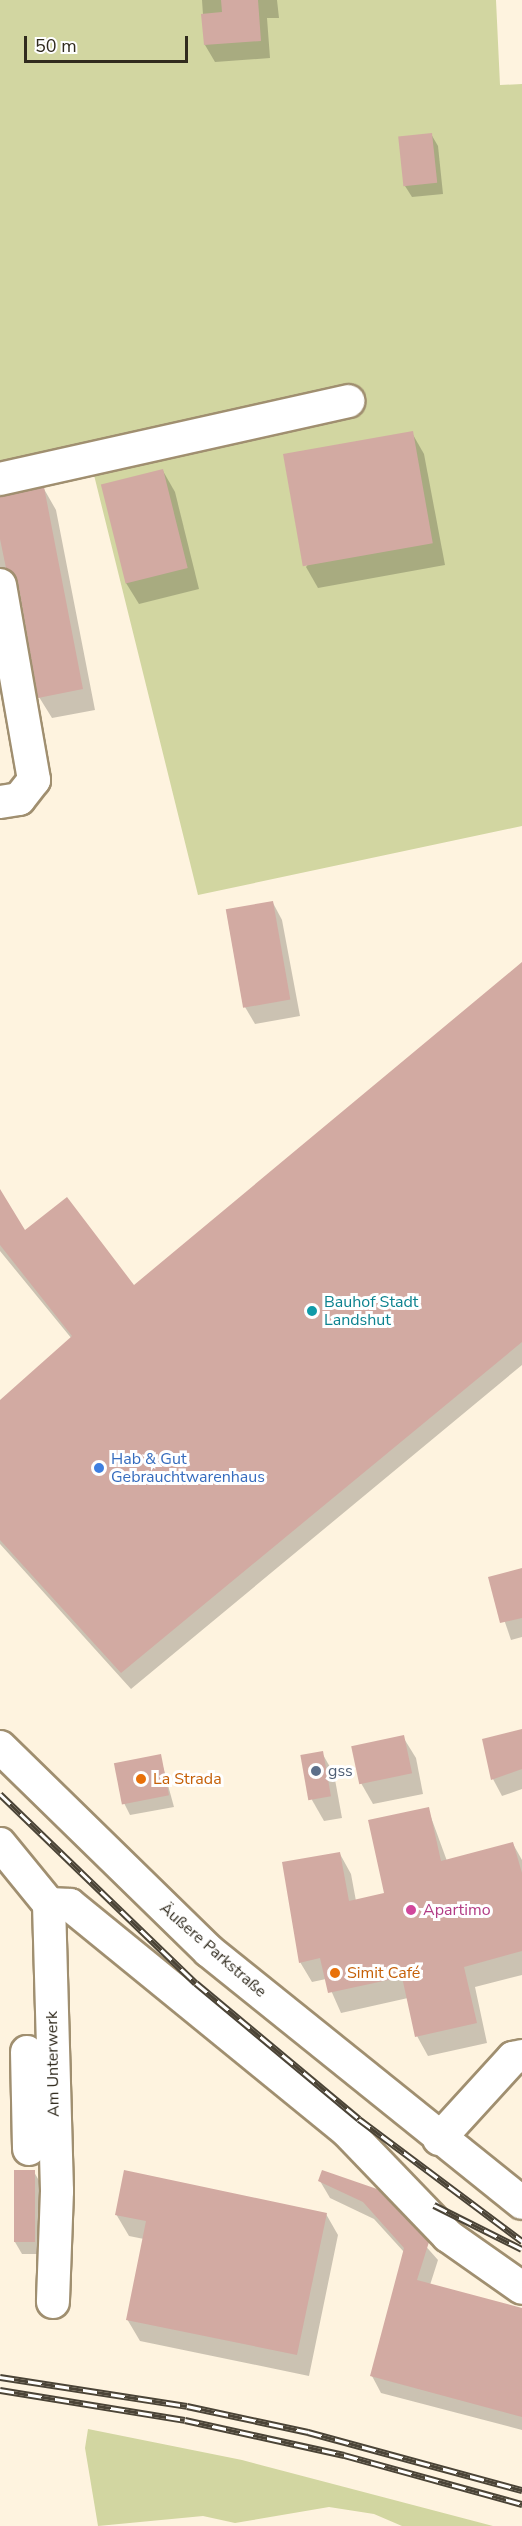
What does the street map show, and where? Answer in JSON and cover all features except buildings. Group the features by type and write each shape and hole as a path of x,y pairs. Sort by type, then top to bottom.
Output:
{"street":[{"path":"0,479 348,400"},
{"path":"0,585 34,780 19,800 0,802"},
{"name":"Äußere Parkstraße","path":"0,1746 209,1951 439,2139 522,2203"},
{"path":"0,1844 49,1904 70,1905 79,1912 346,2130 448,2236 522,2288"},
{"name":"Am Unterwerk","path":"49,1904 32,2150 53,2302"},
{"path":"27,2052 32,2150"},
{"path":"439,2139 513,2058 522,2056"}],"green space":[{"path":"0,0 496,0 500,85 522,84 522,826 198,895 94,475 94,448 0,463"},
{"path":"88,2429 242,2460 493,2526 402,2526 374,2514 329,2507 235,2523 203,2516 98,2526 85,2448"}],"railway":[{"path":"0,1794 196,1983 359,2119 522,2241"},
{"path":"434,2205 522,2249"},
{"path":"0,2377 187,2406 308,2432 522,2490"},
{"path":"0,2390 185,2420 344,2455 522,2504"}],"place":[{"name":"Bauhof Stadt Landshut","path":"312,1311"},
{"name":"Hab & Gut Gebrauchtwarenhaus","path":"99,1468"},
{"name":"gss","path":"316,1771"},
{"name":"La Strada","path":"141,1779"},
{"name":"Apartimo","path":"411,1910"},
{"name":"Simit Café","path":"335,1973"}]}
